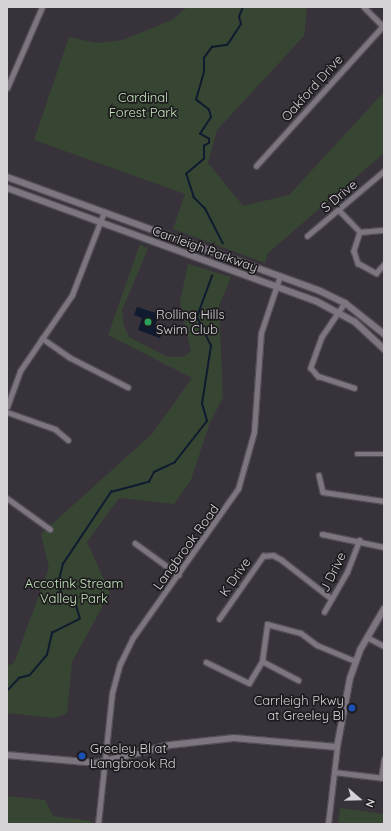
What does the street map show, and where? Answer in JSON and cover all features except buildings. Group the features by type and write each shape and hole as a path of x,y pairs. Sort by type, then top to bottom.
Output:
{"street":[{"path":"7,88 42,7"},
{"path":"364,7 384,26"},
{"name":"Oakford Drive","path":"256,166 384,26"},
{"name":"S Drive","path":"307,236 384,171"},
{"name":"Carrleigh Parkway","path":"7,177 280,276 345,303 384,332"},
{"name":"Carrleigh Parkway","path":"7,188 276,286 339,312 384,349"},
{"path":"339,210 360,232"},
{"path":"7,407 20,371 72,295 104,212"},
{"path":"360,232 384,230"},
{"path":"360,232 354,251 358,263 376,273 384,264"},
{"name":"Langbrook Road","path":"98,824 112,693 120,664 132,639 226,510 245,470 254,432 259,347 280,276"},
{"path":"345,303 322,338 311,368 318,376 354,388"},
{"path":"376,341 384,332"},
{"path":"42,338 69,357 128,387"},
{"path":"7,412 55,429 68,440"},
{"path":"357,454 384,454"},
{"path":"319,476 323,492 384,501"},
{"path":"7,498 50,529"},
{"path":"322,534 359,540 384,547"},
{"name":"J Drive","path":"324,612 359,540"},
{"path":"135,543 179,575"},
{"name":"K Drive","path":"219,619 263,556 273,555 282,560 332,598"},
{"path":"328,824 337,747 346,692 355,661 367,637 384,609"},
{"path":"206,662 250,683 262,661 267,624 301,633 317,645 355,661"},
{"path":"367,637 384,646"},
{"path":"262,661 298,680"},
{"path":"7,755 105,762 170,745 213,739 255,738 337,747"},
{"path":"334,772 383,778 384,759"}],"green space":[{"name":"Cardinal Forest Park","path":"187,7 307,7 304,36 217,130 208,163 243,206 289,195 384,92 384,153 268,253 265,263 173,229 185,194 34,140 69,37 96,43 123,40 172,20"},
{"name":"Accotink Stream Valley Park","path":"140,244 148,249 122,310 124,326 129,337 168,357 183,357 191,351 180,302 188,264 231,277 219,306 223,397 209,425 191,480 174,504 119,498 87,542 110,593 72,662 67,713 54,718 7,713 7,666 14,663 49,568 41,534 152,434 192,378 108,335"},
{"path":"7,796 45,800 53,816 91,821 91,824 7,824"},
{"path":"340,808 384,814 384,824 338,824"}],"water":[{"path":"137,307 159,314 155,326 164,329 160,338 138,330 142,318 134,315"}],"waterway":[{"path":"223,244 205,209 194,198 186,174 204,159 204,146 209,143 209,139 200,134 211,117 209,110 196,100 204,72 204,58 212,47 227,45 241,24 239,17 243,7"},
{"path":"7,691 19,678 30,675 47,655 52,633 80,619 75,603 64,601 58,584 63,564 111,492 149,482 154,472 175,462 207,421 202,404 211,346 197,317 212,276"}],"place":[{"name":"Rolling Hills Swim Club","path":"148,322"},
{"name":"Carrleigh Pkwy at Greeley Bl","path":"352,708"},
{"name":"Greeley Bl at Langbrook Rd","path":"82,756"}]}
